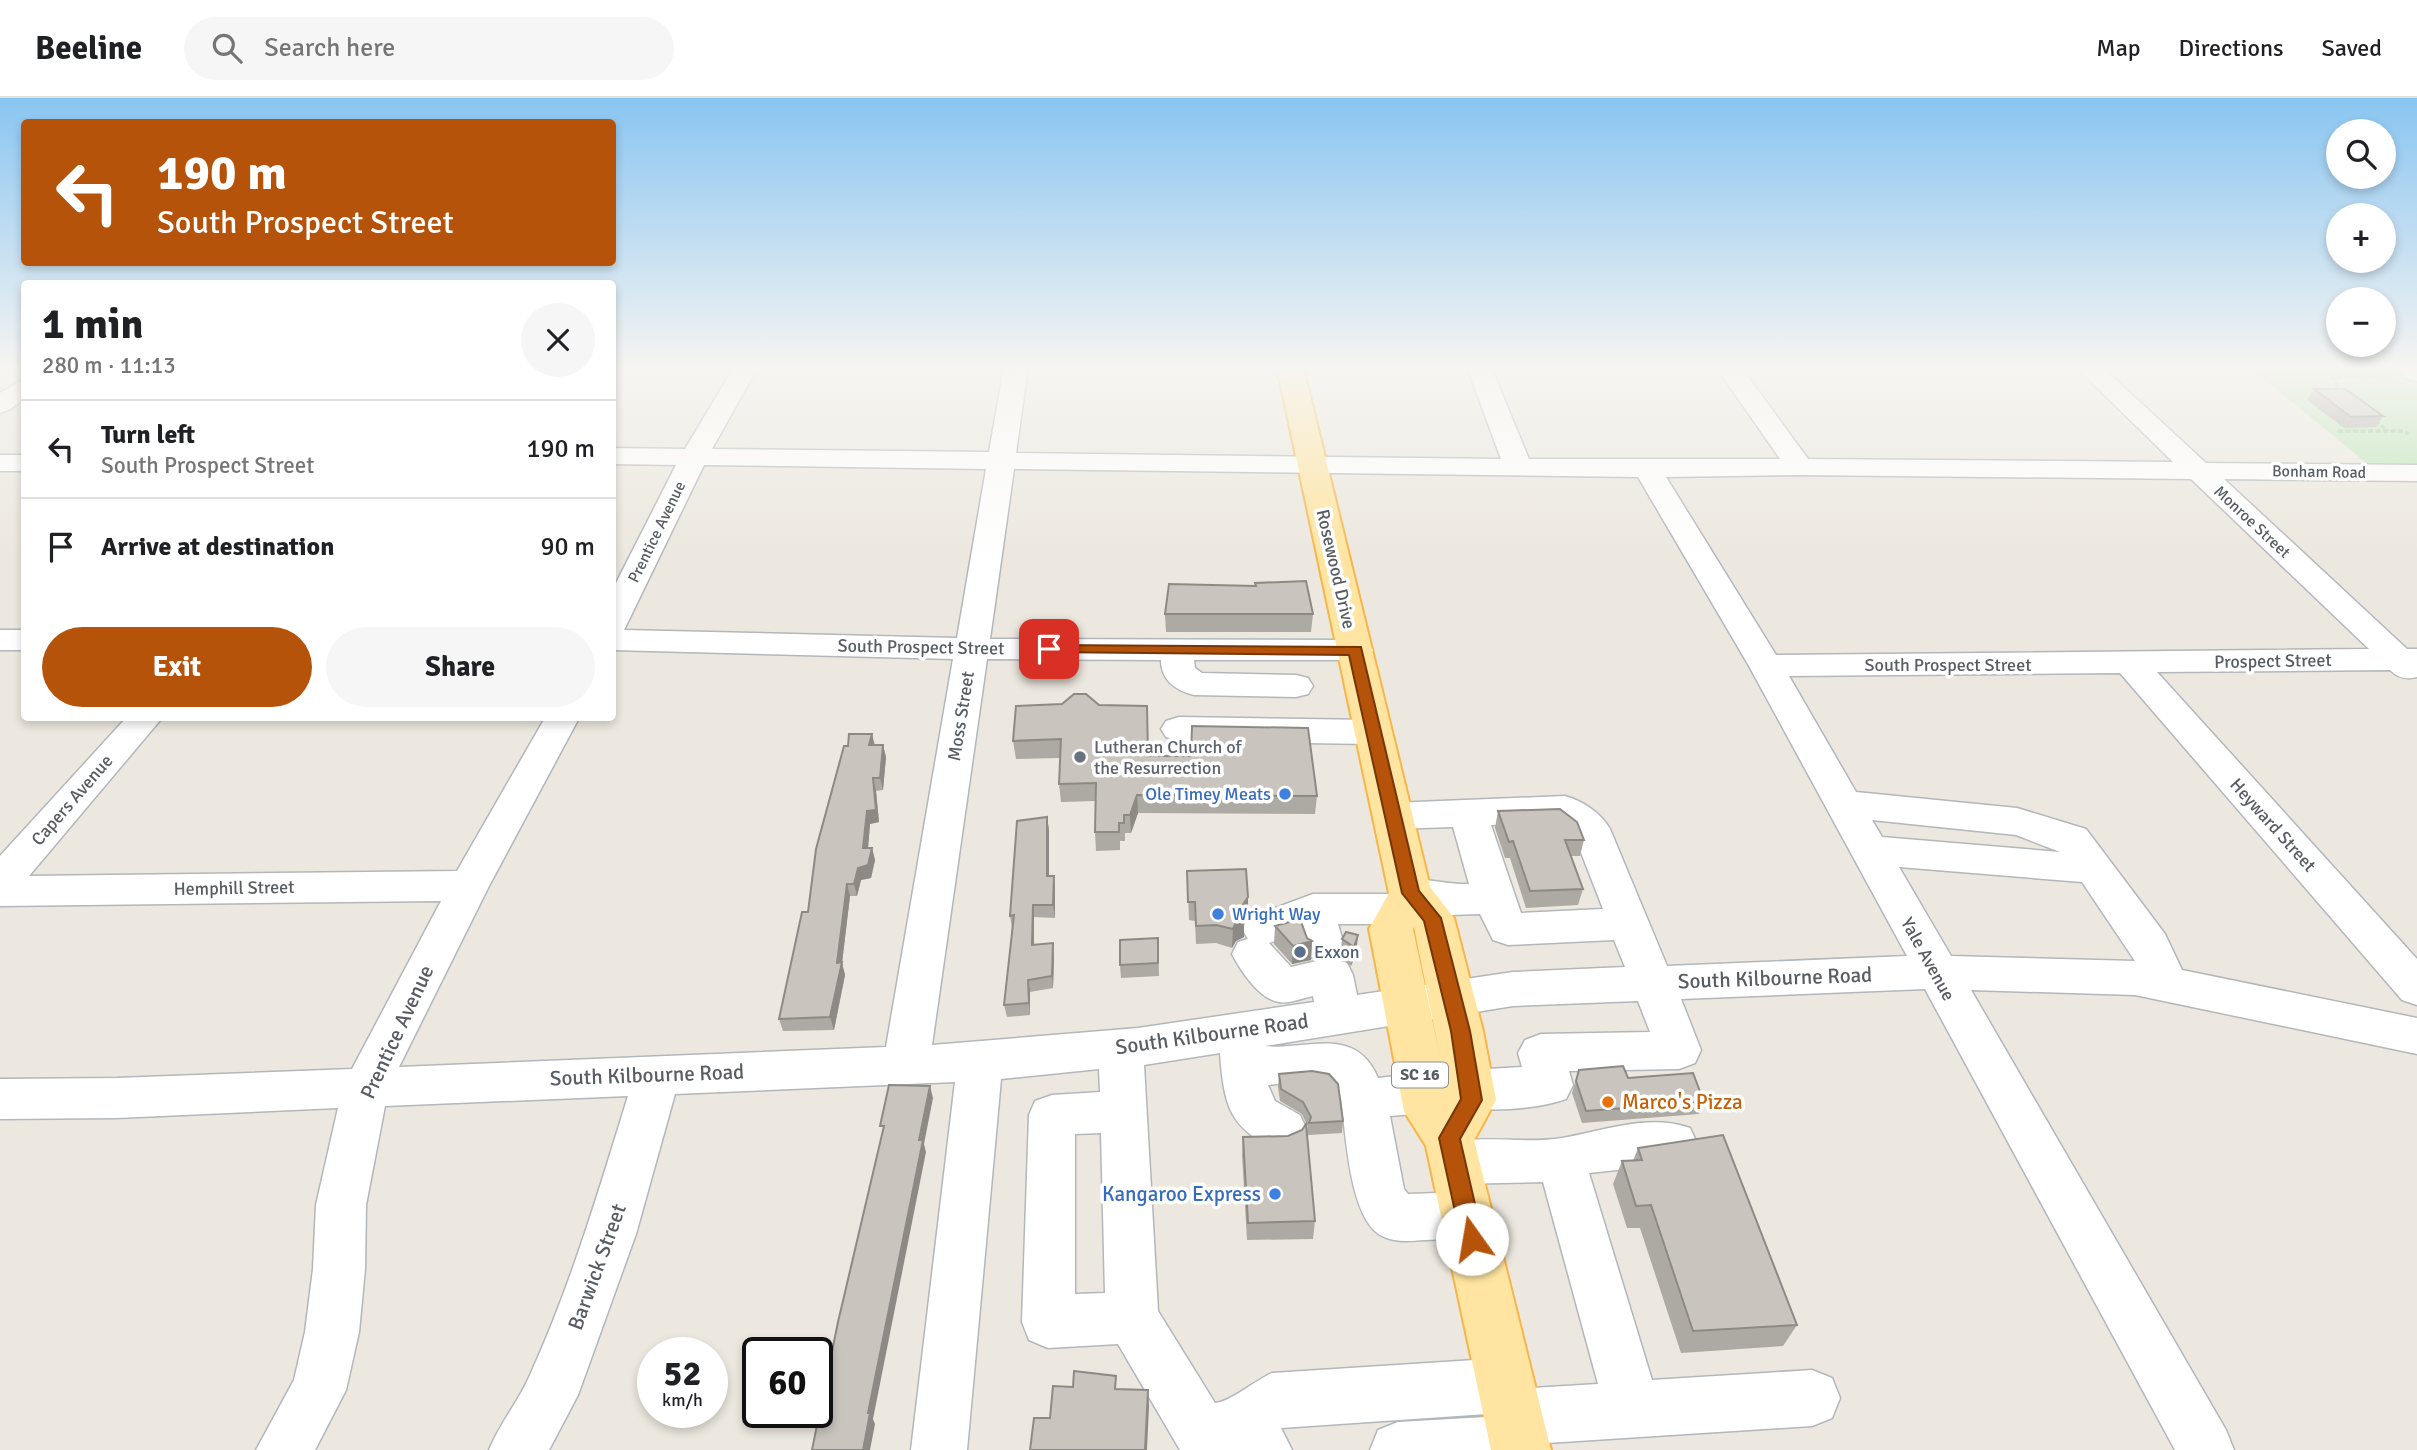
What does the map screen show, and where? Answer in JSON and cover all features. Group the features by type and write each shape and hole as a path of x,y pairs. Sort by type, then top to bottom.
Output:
{"main road":[{"name":"Rosewood Drive","path":"1304,430 1392,816 1406,901 1391,929 1404,1006 1450,1121"},
{"name":"Rosewood Drive","path":"1406,901 1433,918 1453,997 1450,1121 1466,1215 1515,1424"}],"street":[{"name":"Prentice Avenue","path":"616,616 709,430"},
{"name":"Moss Street","path":"906,1065 1006,430"},
{"path":"1504,430 1518,467"},
{"path":"1773,430 1800,467"},
{"name":"Monroe Street","path":"2155,430 2411,665"},
{"name":"Bonham Road","path":"616,456 695,454 1001,461 1647,469 1800,467 2417,473"},
{"path":"0,463 21,463"},
{"name":"Yale Avenue","path":"1647,469 1766,666 1935,972 2206,1450"},
{"path":"0,640 21,640"},
{"name":"South Prospect Street","path":"616,640 972,649 1356,650"},
{"path":"1177,650 1178,672 1194,684 1296,685"},
{"name":"South Prospect Street","path":"1766,666 2130,663"},
{"name":"Prospect Street","path":"2130,663 2411,665"},
{"name":"Heyward Street","path":"2130,663 2417,988"},
{"name":"Capers Avenue","path":"0,883 142,721"},
{"name":"Prentice Avenue","path":"284,1450 318,1390 332,1332 339,1269 341,1205 366,1086 468,886 560,721"},
{"path":"1179,729 1373,732"},
{"path":"1842,803 1937,816 2017,822 2071,839 2150,945 2166,984"},
{"path":"1392,816 1565,809 1591,829 1679,1050 1541,1053 1550,1085 1450,1121"},
{"path":"1468,813 1493,898 1508,929 1628,924"},
{"path":"1868,850 2095,869"},
{"name":"Hemphill Street","path":"0,891 468,886"},
{"path":"1295,956 1406,901 1493,898"},
{"name":"South Kilbourne Road","path":"1295,956 1338,1016 1513,989 1935,972 2136,978 2417,1036"},
{"name":"South Kilbourne Road","path":"0,1098 117,1098 980,1062 1121,1048 1260,1088 1295,956"},
{"path":"1121,1048 1132,1317 1201,1432 1247,1440 1272,1401 1515,1424"},
{"path":"1260,1088 1333,1061 1354,1074 1347,1109 1381,1199 1397,1218 1466,1215"},
{"path":"939,1450 980,1062"},
{"name":"Barwick Street","path":"517,1450 550,1395 611,1234 657,1075"},
{"path":"1347,1109 1450,1121 1561,1160 1600,1149 1673,1143"},
{"path":"1124,1111 1052,1115 1048,1322 1132,1317"},
{"path":"1561,1160 1633,1411"},
{"path":"1398,1450 1515,1424 1633,1411 1812,1398"}],"path":[{"path":"2338,431 2388,431 2408,434"},
{"path":"2367,431 2373,435"}],"green space":[{"path":"2326,430 2417,430 2417,465 2369,465"}],"building":[{"path":"1306,581 1313,614 1165,614 1169,584 1256,586 1255,583"},
{"path":"1074,694 1086,694 1099,705 1147,706 1148,756 1191,756 1192,726 1308,728 1317,796 1137,795 1130,815 1124,815 1124,823 1119,823 1119,832 1095,832 1096,783 1059,784 1061,739 1013,741 1016,706 1062,704"},
{"path":"849,734 872,734 869,745 883,745 880,778 873,778 876,810 867,811 863,848 872,848 868,865 858,868 854,884 847,884 837,963 842,962 830,1017 779,1019 802,912 808,912 816,849 844,746 848,746"},
{"path":"1560,809 1577,822 1584,840 1565,840 1583,889 1530,891 1513,841 1509,842 1498,811"},
{"path":"1047,817 1047,876 1054,876 1053,905 1033,905 1032,945 1053,943 1052,976 1028,980 1029,1003 1004,1005 1014,915 1010,916 1017,821"},
{"path":"1246,869 1248,897 1240,909 1245,919 1236,922 1233,929 1216,925 1196,926 1195,902 1188,902 1187,871"},
{"path":"1300,919 1307,938 1312,941 1293,946 1275,926"},
{"path":"1346,932 1358,935 1354,947 1342,939"},
{"path":"1158,938 1158,963 1120,965 1120,940"},
{"path":"1623,1066 1628,1078 1693,1073 1704,1102 1586,1111 1576,1081 1579,1070"},
{"path":"1312,1071 1329,1074 1338,1084 1343,1121 1309,1123 1311,1117 1303,1102 1281,1089 1279,1074"},
{"path":"889,1085 930,1086 919,1140 923,1140 868,1413 863,1450 812,1450 816,1428 833,1428 833,1347 884,1126 880,1126"},
{"path":"1306,1124 1315,1221 1248,1223 1243,1137 1288,1136 1302,1130"},
{"path":"1723,1135 1797,1325 1693,1331 1651,1205 1636,1206 1622,1161 1642,1160 1638,1148"},
{"path":"1074,1371 1116,1376 1115,1389 1148,1390 1145,1450 1030,1450 1034,1418 1050,1418 1053,1386 1073,1387"}],"place":[{"name":"Lutheran Church of the Resurrection","path":"1080,757"},
{"name":"Ole Timey Meats","path":"1285,794"},
{"name":"Wright Way","path":"1218,914"},
{"name":"Exxon","path":"1300,952"},
{"name":"Marco's Pizza","path":"1608,1102"},
{"name":"Kangaroo Express","path":"1275,1194"}],"route":[{"path":"1049,649 1356,650 1410,893 1433,918 1460,1031 1472,1100 1449,1138 1472,1239"}]}
